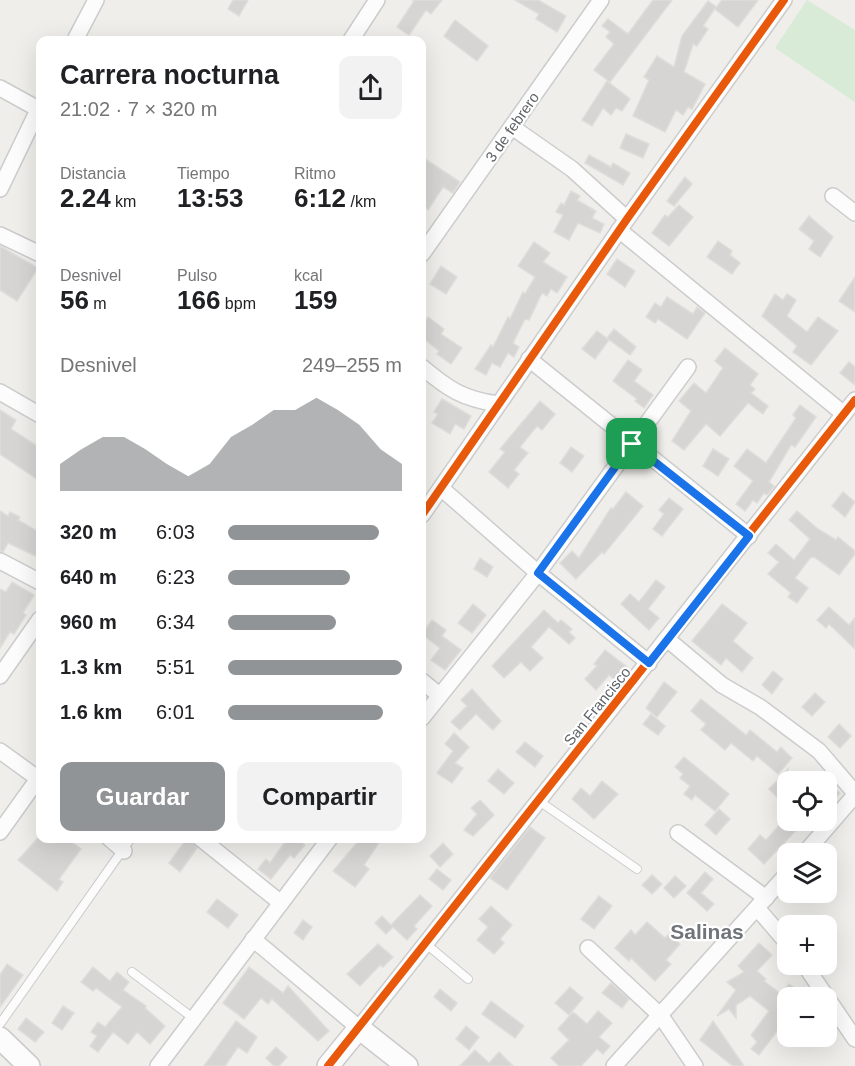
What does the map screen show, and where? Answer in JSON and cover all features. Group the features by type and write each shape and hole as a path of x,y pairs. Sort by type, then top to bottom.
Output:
{"street":[{"path":"77,36 96,0"},
{"path":"354,36 377,0"},
{"name":"3 de febrero","path":"426,248 601,0"},
{"path":"426,509 623,225 784,0"},
{"path":"0,88 36,106"},
{"path":"0,189 36,116"},
{"path":"512,127 572,169 623,225 844,414"},
{"path":"833,196 855,213"},
{"path":"0,235 36,252"},
{"path":"529,359 749,536"},
{"path":"426,713 538,573 688,367"},
{"path":"426,370 450,391 476,401 498,404"},
{"path":"0,392 36,413"},
{"name":"San Francisco","path":"359,1028 855,400"},
{"path":"441,488 538,573 649,663"},
{"path":"0,561 36,580"},
{"path":"0,676 36,625"},
{"path":"667,639 722,685 760,707 819,751 855,794 813,843"},
{"path":"426,684 439,695"},
{"path":"0,751 36,776"},
{"path":"0,832 36,784"},
{"path":"678,833 762,903 777,927"},
{"path":"206,843 280,903"},
{"path":"158,1066 326,843"},
{"path":"614,1066 777,886"},
{"path":"253,939 407,1066"},
{"path":"588,948 661,1016 695,1066"},
{"path":"812,975 855,1038"},
{"path":"328,1066 359,1028"},
{"path":"0,1038 21,1063"}],"lane":[{"path":"538,801 637,869"},
{"path":"0,1024 128,845"},
{"path":"425,943 468,979"},
{"path":"132,972 194,1018"}],"green space":[{"path":"807,0 855,30 855,102 775,48"}],"building":[{"path":"233,0 248,0 239,16 228,9"},
{"path":"412,0 442,0 431,14 426,10 409,35 397,27 414,1"},
{"path":"515,0 538,0 566,16 557,32 536,19 539,14"},
{"path":"653,0 672,0 610,82 594,70 614,44 606,37 610,32 602,26 608,19 628,34"},
{"path":"722,0 758,0 738,27 715,9"},
{"path":"708,1 716,7 703,26 708,29 697,46 693,44 684,72 705,84 692,109 688,107 683,115 676,110 665,132 633,116 649,80 644,77 657,56 674,67 682,36"},
{"path":"455,20 488,46 477,61 444,36"},
{"path":"607,81 630,99 622,111 616,108 611,115 603,108 592,126 582,120"},
{"path":"626,134 649,144 643,158 620,148"},
{"path":"589,155 611,167 613,163 630,173 623,185 585,163"},
{"path":"426,160 460,182 453,193 443,187 428,210 426,208"},
{"path":"685,177 692,184 674,206 667,201"},
{"path":"571,191 580,196 577,200 596,211 592,218 604,224 600,233 578,223 569,240 554,232 563,215 556,212 561,203 564,205"},
{"path":"679,205 693,217 669,246 652,233 665,215 668,217"},
{"path":"809,216 833,237 820,257 809,249 814,241 799,229"},
{"path":"718,241 732,251 730,255 740,263 732,274 707,257"},
{"path":"534,242 550,253 543,262 567,277 557,293 551,289 547,296 542,293 529,320 525,319 513,343 519,347 514,357 508,353 500,367 492,363 486,375 475,369 491,345 493,347 523,292 525,294 535,277 518,266"},
{"path":"0,246 36,267 36,271 17,301 0,290"},
{"path":"617,259 635,271 625,287 607,274"},
{"path":"441,266 457,277 446,294 430,284"},
{"path":"855,277 855,312 839,301"},
{"path":"775,294 783,300 787,294 796,300 787,316 807,332 818,317 838,331 811,365 793,352 797,346 762,316"},
{"path":"667,297 693,314 697,307 705,313 687,339 658,319 655,323 646,317 655,303 661,307"},
{"path":"428,317 444,329 441,334 462,348 451,364 437,354 439,351 426,340"},
{"path":"614,329 636,347 630,355 607,338"},
{"path":"597,331 609,340 595,359 582,349"},
{"path":"725,348 758,374 750,385 755,389 751,393 768,406 763,414 748,403 720,436 706,424 684,450 672,441 691,411 679,401 694,383 706,393 723,368 715,361"},
{"path":"628,360 642,370 634,381 653,395 644,408 635,401 637,399 613,381"},
{"path":"849,362 855,367 855,385 840,373"},
{"path":"442,399 471,416 464,429 455,424 450,434 432,423 438,414 434,412"},
{"path":"540,401 555,414 542,430 537,426 520,447 528,453 514,470 519,474 508,488 489,472 505,452 500,449"},
{"path":"800,405 816,417 795,447 791,445 769,482 774,486 767,495 764,493 757,503 753,500 745,511 736,504 753,481 734,466 747,449 766,463 796,418 793,415"},
{"path":"0,410 16,420 11,429 36,445 36,478 0,454"},
{"path":"571,447 584,456 572,472 560,463"},
{"path":"713,449 729,459 718,476 703,466"},
{"path":"626,492 643,506 604,554 602,552 576,579 560,563 572,551 579,558 611,508 613,509"},
{"path":"843,492 855,502 845,517 832,506"},
{"path":"669,498 683,509 662,536 653,529 664,514 659,510"},
{"path":"0,511 8,516 10,512 20,517 18,520 36,530 36,556 8,543 3,552 0,551"},
{"path":"797,511 818,529 836,540 838,537 855,551 855,554 839,575 814,557 810,558 795,578 808,588 797,603 788,597 791,593 768,574 779,562 768,553 776,544 794,560 810,539 789,520"},
{"path":"480,558 493,567 487,577 474,569"},
{"path":"656,580 665,587 648,609 659,618 649,630 621,604 630,594 639,602"},
{"path":"12,582 34,595 23,613 26,615 14,634 10,632 0,648 0,589 6,592"},
{"path":"473,604 486,615 472,633 458,623"},
{"path":"722,604 747,623 733,641 753,658 742,672 726,658 721,665 692,641"},
{"path":"829,607 849,625 855,618 855,649 829,624 826,628 817,620"},
{"path":"544,610 558,623 561,620 572,629 569,632 575,638 569,644 549,627 531,647 543,658 530,671 521,662 504,678 492,666"},
{"path":"432,620 446,630 442,636 461,650 445,670 431,660 440,648 426,637 426,628"},
{"path":"605,650 627,667 616,681 609,675 596,690 585,679 597,666 594,664"},
{"path":"773,671 783,679 772,694 762,685"},
{"path":"664,682 677,692 657,717 646,708"},
{"path":"472,689 501,721 493,730 476,714 460,730 451,722 467,706 461,700"},
{"path":"815,693 825,702 812,716 802,707"},
{"path":"701,699 746,735 750,730 777,752 781,747 792,758 777,773 757,756 753,761 731,743 725,750 701,730 706,724 691,711"},
{"path":"651,714 665,726 658,735 643,724"},
{"path":"839,724 851,736 840,748 828,737"},
{"path":"454,733 469,747 455,763 463,768 452,783 437,773 453,751 445,744"},
{"path":"525,742 543,756 535,767 516,752"},
{"path":"684,757 729,794 715,811 695,795 692,800 684,794 690,786 680,778 683,774 675,767"},
{"path":"498,769 514,783 504,794 488,781"},
{"path":"602,781 618,794 594,819 572,799 581,788 590,796"},
{"path":"777,781 777,797 769,789"},
{"path":"480,800 494,815 473,836 464,830 477,814 471,808"},
{"path":"719,809 730,819 716,835 705,825"},
{"path":"530,827 545,838 507,890 490,878"},
{"path":"777,828 777,831 796,831 784,843 777,843 777,850 764,864 748,849 760,835 766,840"},
{"path":"36,840 36,843 73,843 81,849 59,879 63,882 57,891 18,860"},
{"path":"183,843 194,843 197,848 180,872 169,863"},
{"path":"284,843 305,845 294,858 290,855 271,879 258,869 266,859 270,863"},
{"path":"357,843 379,843 364,865 369,869 355,887 333,871"},
{"path":"443,843 453,854 440,867 430,856"},
{"path":"437,869 451,880 443,890 429,879"},
{"path":"705,872 713,879 701,893 714,904 707,911 687,893"},
{"path":"652,875 662,884 652,894 642,885"},
{"path":"675,876 686,886 674,898 664,888"},
{"path":"420,895 432,906 414,926 417,929 407,940 393,927 386,934 375,923 382,916 391,925"},
{"path":"599,896 612,906 594,929 581,919"},
{"path":"217,899 238,915 228,928 207,912"},
{"path":"491,906 512,925 500,939 504,943 494,954 477,940 488,927 479,919"},
{"path":"303,920 312,927 303,940 294,933"},
{"path":"647,922 665,938 669,934 680,944 666,960 671,964 655,981 631,958 629,961 615,948 631,930 635,935"},
{"path":"759,943 772,955 757,971 766,979 764,981 777,991 777,1031 759,1055 751,1049 757,1042 751,1035 769,1011 750,996 736,1005 736,1018 729,1009 717,1016 736,990 727,982 744,972 738,966"},
{"path":"378,944 393,957 383,967 380,965 360,986 347,974"},
{"path":"7,964 23,975 0,1007 0,975"},
{"path":"93,967 110,981 117,972 129,982 123,990 146,1006 145,1008 165,1026 150,1044 137,1032 128,1044 113,1032 98,1052 90,1046 97,1036 91,1032 98,1022 105,1027 122,1007 96,988 93,991 81,982"},
{"path":"249,967 283,993 288,986 329,1031 318,1041 272,999 268,1004 261,998 244,1019 223,1003"},
{"path":"611,983 629,999 622,1008 602,993"},
{"path":"570,987 583,998 569,1015 555,1003"},
{"path":"440,989 457,1003 451,1011 434,997"},
{"path":"491,1001 524,1026 515,1038 482,1014"},
{"path":"63,1006 74,1013 62,1030 52,1023"},
{"path":"598,1011 612,1023 599,1037 610,1046 603,1054 597,1049 581,1066 559,1066 551,1058 569,1040 558,1029 573,1012 587,1024"},
{"path":"26,1018 44,1032 35,1042 18,1029"},
{"path":"236,1021 257,1037 247,1053 238,1047 225,1066 204,1066"},
{"path":"713,1021 744,1066 733,1066 700,1040"},
{"path":"466,1026 479,1037 469,1050 456,1039"},
{"path":"276,1047 287,1057 279,1066 274,1066 266,1058"},
{"path":"475,1050 489,1063 499,1052 513,1066 460,1066"}],"cycle path":[{"path":"426,509 627,219 784,0"},
{"path":"328,1066 855,400"}],"district":[{"name":"Salinas","path":"707,931"}],"route":[{"path":"632,444 749,536 649,663 538,573 632,444"}]}
